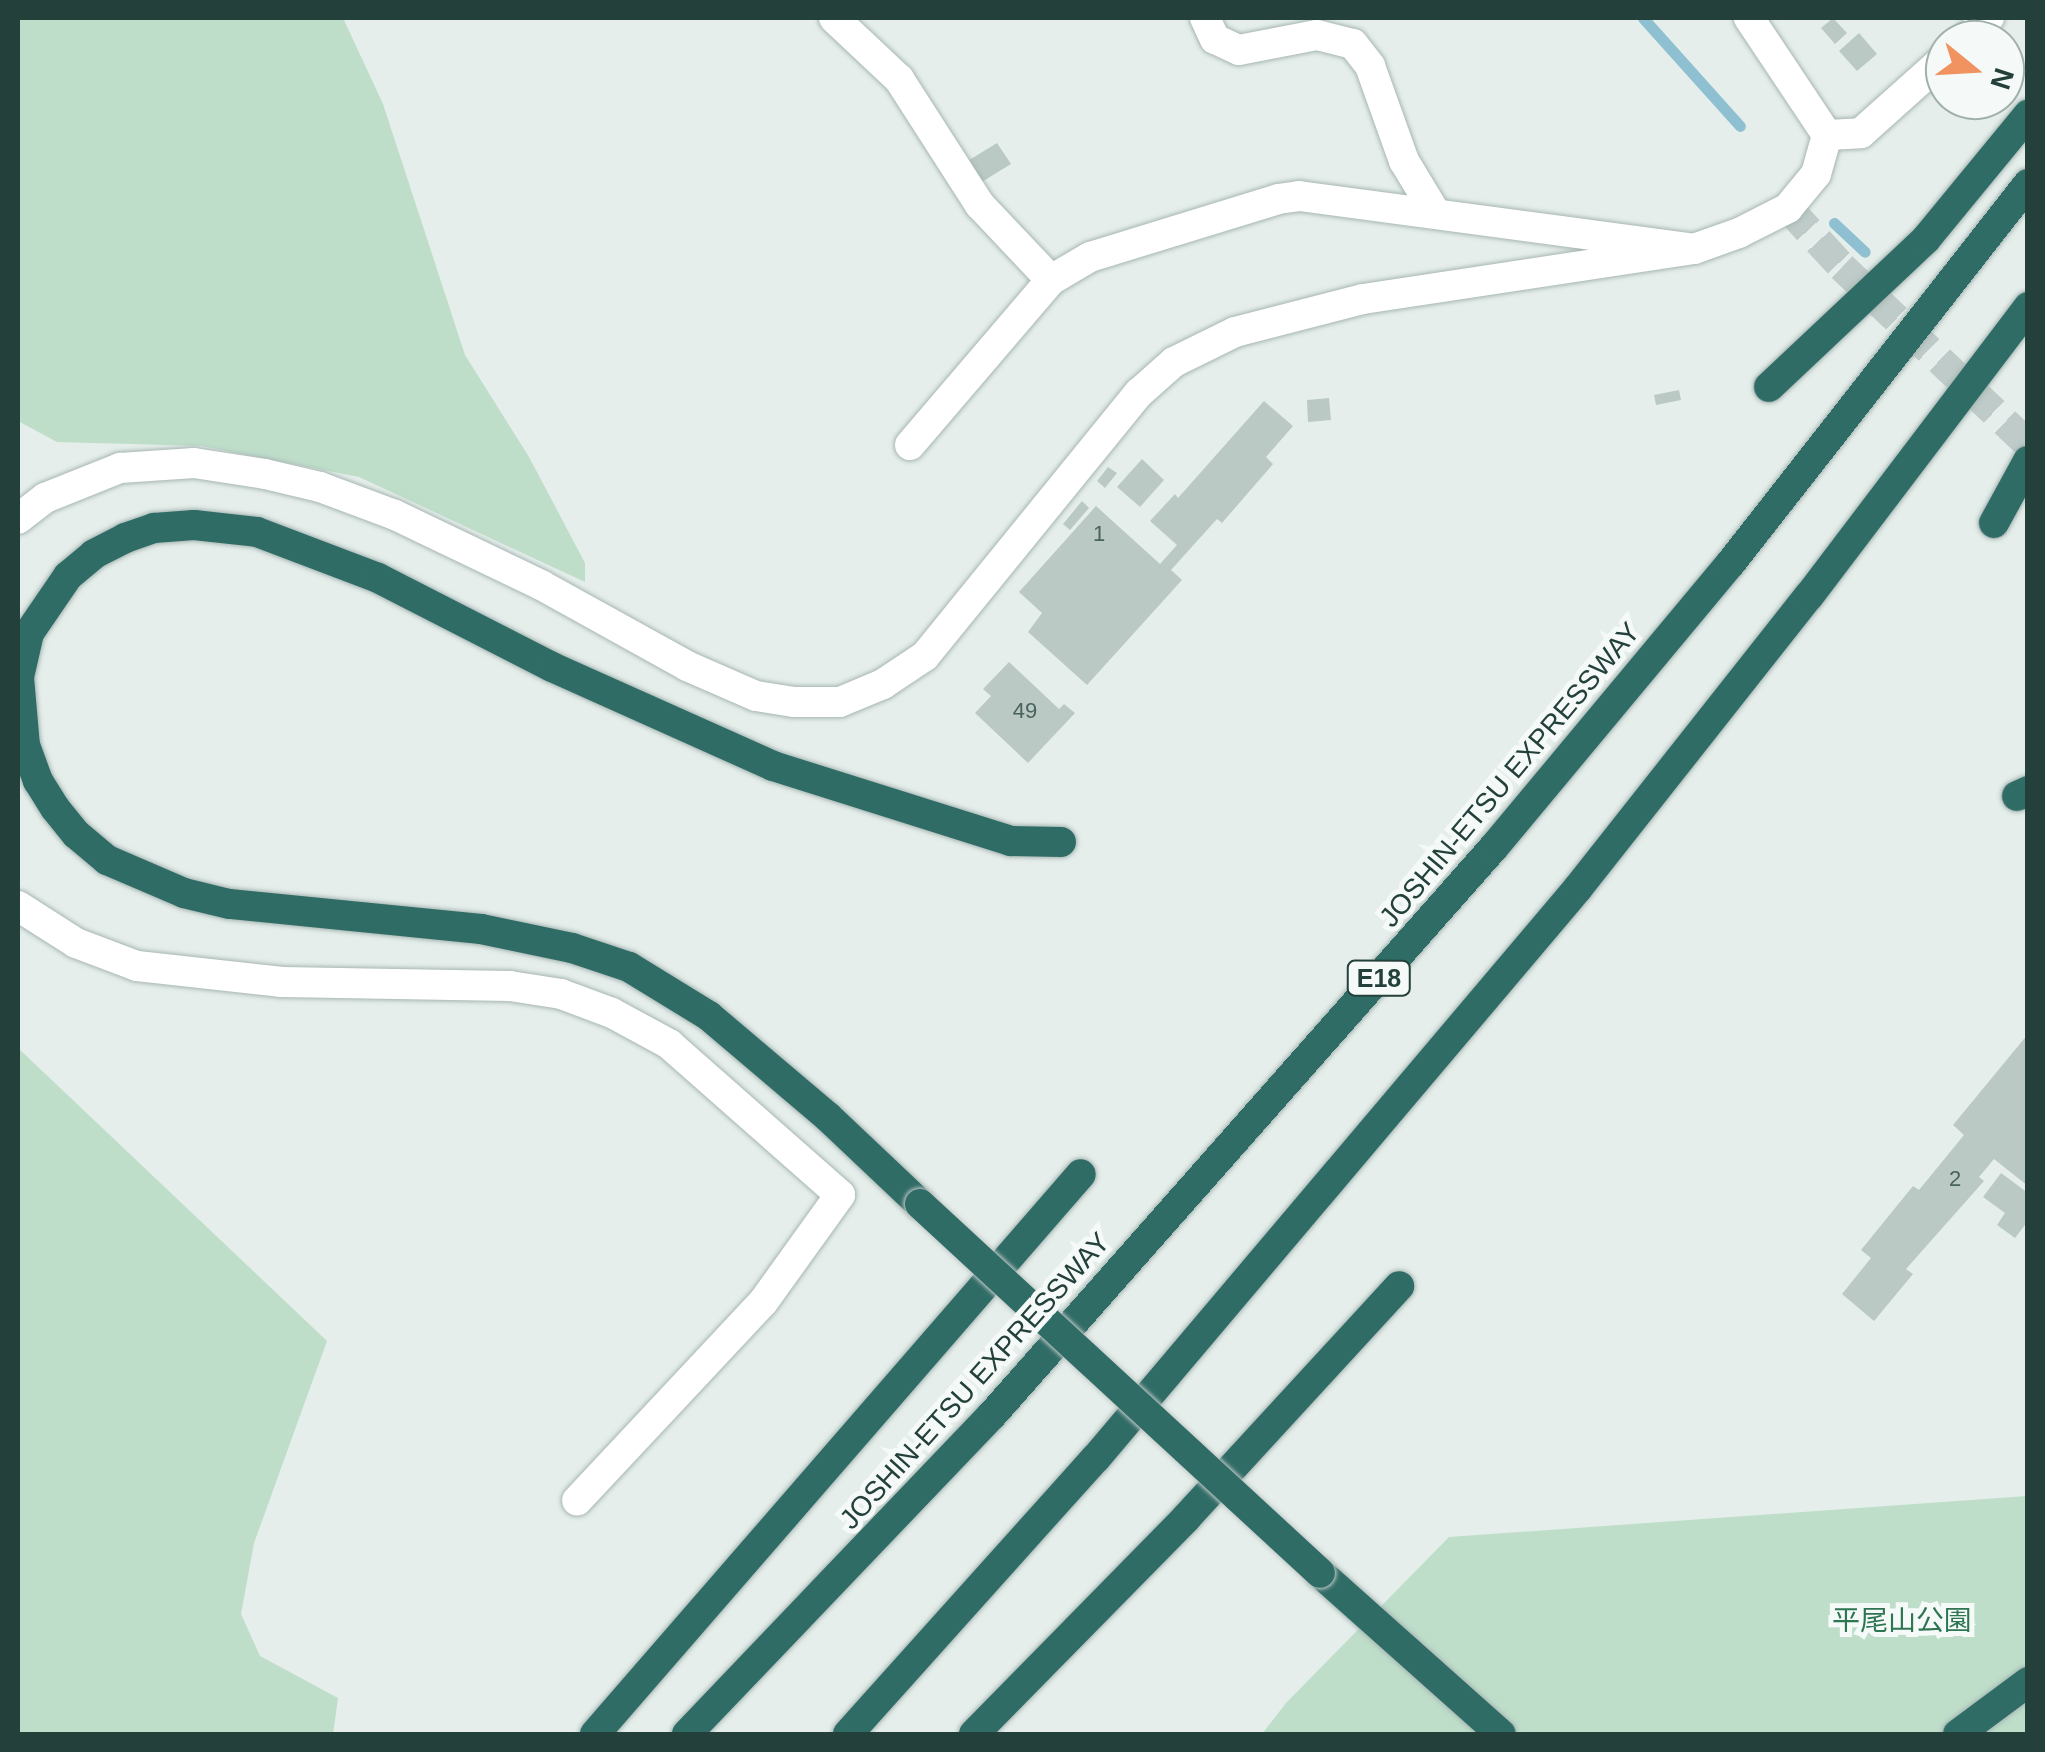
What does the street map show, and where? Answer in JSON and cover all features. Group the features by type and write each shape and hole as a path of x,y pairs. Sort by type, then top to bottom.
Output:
{"highway":[{"path":"1769,387 1926,239 2028,116"},
{"name":"JOSHIN-ETSU EXPRESSWAY","path":"687,1734 992,1415 1494,847 1730,564 2028,184"},
{"path":"848,1734 1108,1444 1578,888 1809,596 2028,308"},
{"path":"1994,523 2028,461"},
{"path":"1061,842 1011,842 773,766 552,666 378,578 258,532 194,525 154,528 126,538 68,576 29,633 18,676 25,746 38,781 76,834 107,860 184,893 229,904 481,929 572,948 628,967 709,1016 828,1117 1320,1573 1501,1734"},
{"path":"594,1734 1082,1174"},
{"path":"974,1734 1186,1518 1399,1286"},
{"path":"1958,1734 2028,1682"}],"street":[{"path":"834,18 899,79 980,206 1050,280"},
{"path":"1205,18 1215,39 1238,50 1317,35 1354,44 1370,66 1404,162 1436,214"},
{"path":"18,518 46,498 120,468 194,463 320,486 396,515 541,585 687,666 756,696 795,702 840,702 883,684 925,656 1139,392 1174,362 1235,332 1363,298 1694,249 1788,208 1816,174 1826,135 1749,18"},
{"path":"1826,135 1860,132 1925,75"},
{"path":"910,446 1050,280 1090,257 1278,199 1299,196 1694,249"},
{"path":"18,906 76,943 137,966 282,982 510,986 562,994 612,1013 669,1044 840,1194 762,1302 577,1500"}],"green space":[{"path":"18,18 343,18 383,104 465,355 529,457 585,563 585,582 359,477 202,446 57,442 18,421"},
{"path":"18,1048 327,1341 254,1543 241,1614 260,1656 338,1698 333,1734 18,1734"},
{"name":"平尾山公園","path":"2027,1496 2027,1734 1262,1734 1286,1703 1449,1537"}],"building":[{"path":"1833,18 1847,33 1835,44 1821,28"},
{"path":"1859,33 1877,54 1857,71 1839,51"},
{"path":"997,143 1011,164 980,183 966,162"},
{"path":"1679,390 1681,400 1656,405 1654,395"},
{"path":"1329,398 1331,420 1308,422 1307,400"},
{"path":"1264,401 1293,426 1266,457 1273,464 1222,523 1217,519 1171,570 1182,580 1087,685 1028,632 1042,613 1019,592 1096,506 1160,564 1177,545 1150,521 1175,494 1178,498"},
{"path":"1142,459 1164,480 1140,507 1117,487"},
{"path":"1108,467 1117,473 1105,488 1097,481"},
{"path":"1082,501 1089,508 1070,530 1063,524"},
{"path":"1009,662 1059,709 1064,704 1075,713 1028,763 975,713 991,696 983,689"},
{"path":"2028,1034 2028,1186 1994,1159 1979,1177 1984,1181 1906,1269 1913,1274 1874,1321 1842,1294 1871,1258 1861,1250 1913,1186 1919,1190 1964,1135 1953,1125"},
{"path":"2001,1173 2028,1193 2028,1221 2015,1238 1997,1225 2005,1213 1983,1197"}],"waterway":[{"path":"1643,18 1740,126"},
{"path":"1834,223 1865,252"}],"tunnel":[{"path":"1788,208 1842,267 2028,444"}]}
